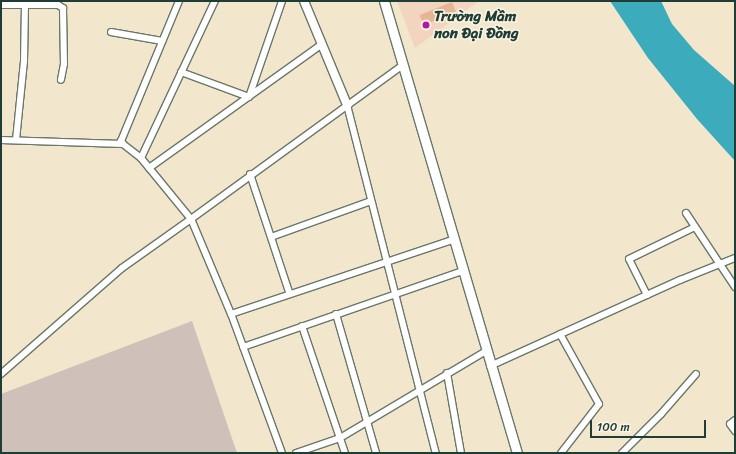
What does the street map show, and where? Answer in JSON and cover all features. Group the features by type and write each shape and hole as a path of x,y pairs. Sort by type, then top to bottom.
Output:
{"main road":[{"path":"384,1 404,64 490,366 517,453"}],"street":[{"path":"122,144 121,141 179,1"},
{"path":"141,158 215,1"},
{"path":"249,97 282,1"},
{"path":"304,1 347,105 436,453"},
{"path":"1,5 25,3 58,5 63,8 64,64 61,80"},
{"path":"16,140 24,61 25,3"},
{"path":"111,32 162,41"},
{"path":"149,168 322,44"},
{"path":"1,374 122,268 404,64"},
{"path":"181,72 249,97"},
{"path":"1,140 122,144 141,158 191,219 231,314 282,453"},
{"path":"250,174 289,292"},
{"path":"271,237 372,201"},
{"path":"686,212 735,287"},
{"path":"647,294 629,259 695,227"},
{"path":"231,314 289,292 455,239"},
{"path":"490,366 647,294 733,259"},
{"path":"243,347 395,293 463,271"},
{"path":"336,314 376,453"},
{"path":"302,326 345,453"},
{"path":"560,334 599,404 561,453"},
{"path":"296,453 340,438 486,351"},
{"path":"447,373 461,453"},
{"path":"622,453 661,414 696,374"},
{"path":"735,420 730,424 735,431"}],"shaded area":[{"name":"Trường Mầm non Đại Đồng","path":"397,1 479,1 415,48"},
{"path":"192,321 237,453 1,453 1,394"}],"water":[{"path":"610,1 661,1 672,24 694,50 735,86 735,161 697,119 648,58"}],"building":[{"path":"452,2 456,12 424,25 420,15"}],"place":[{"name":"Trường Mầm non Đại Đồng","path":"426,25"}]}
